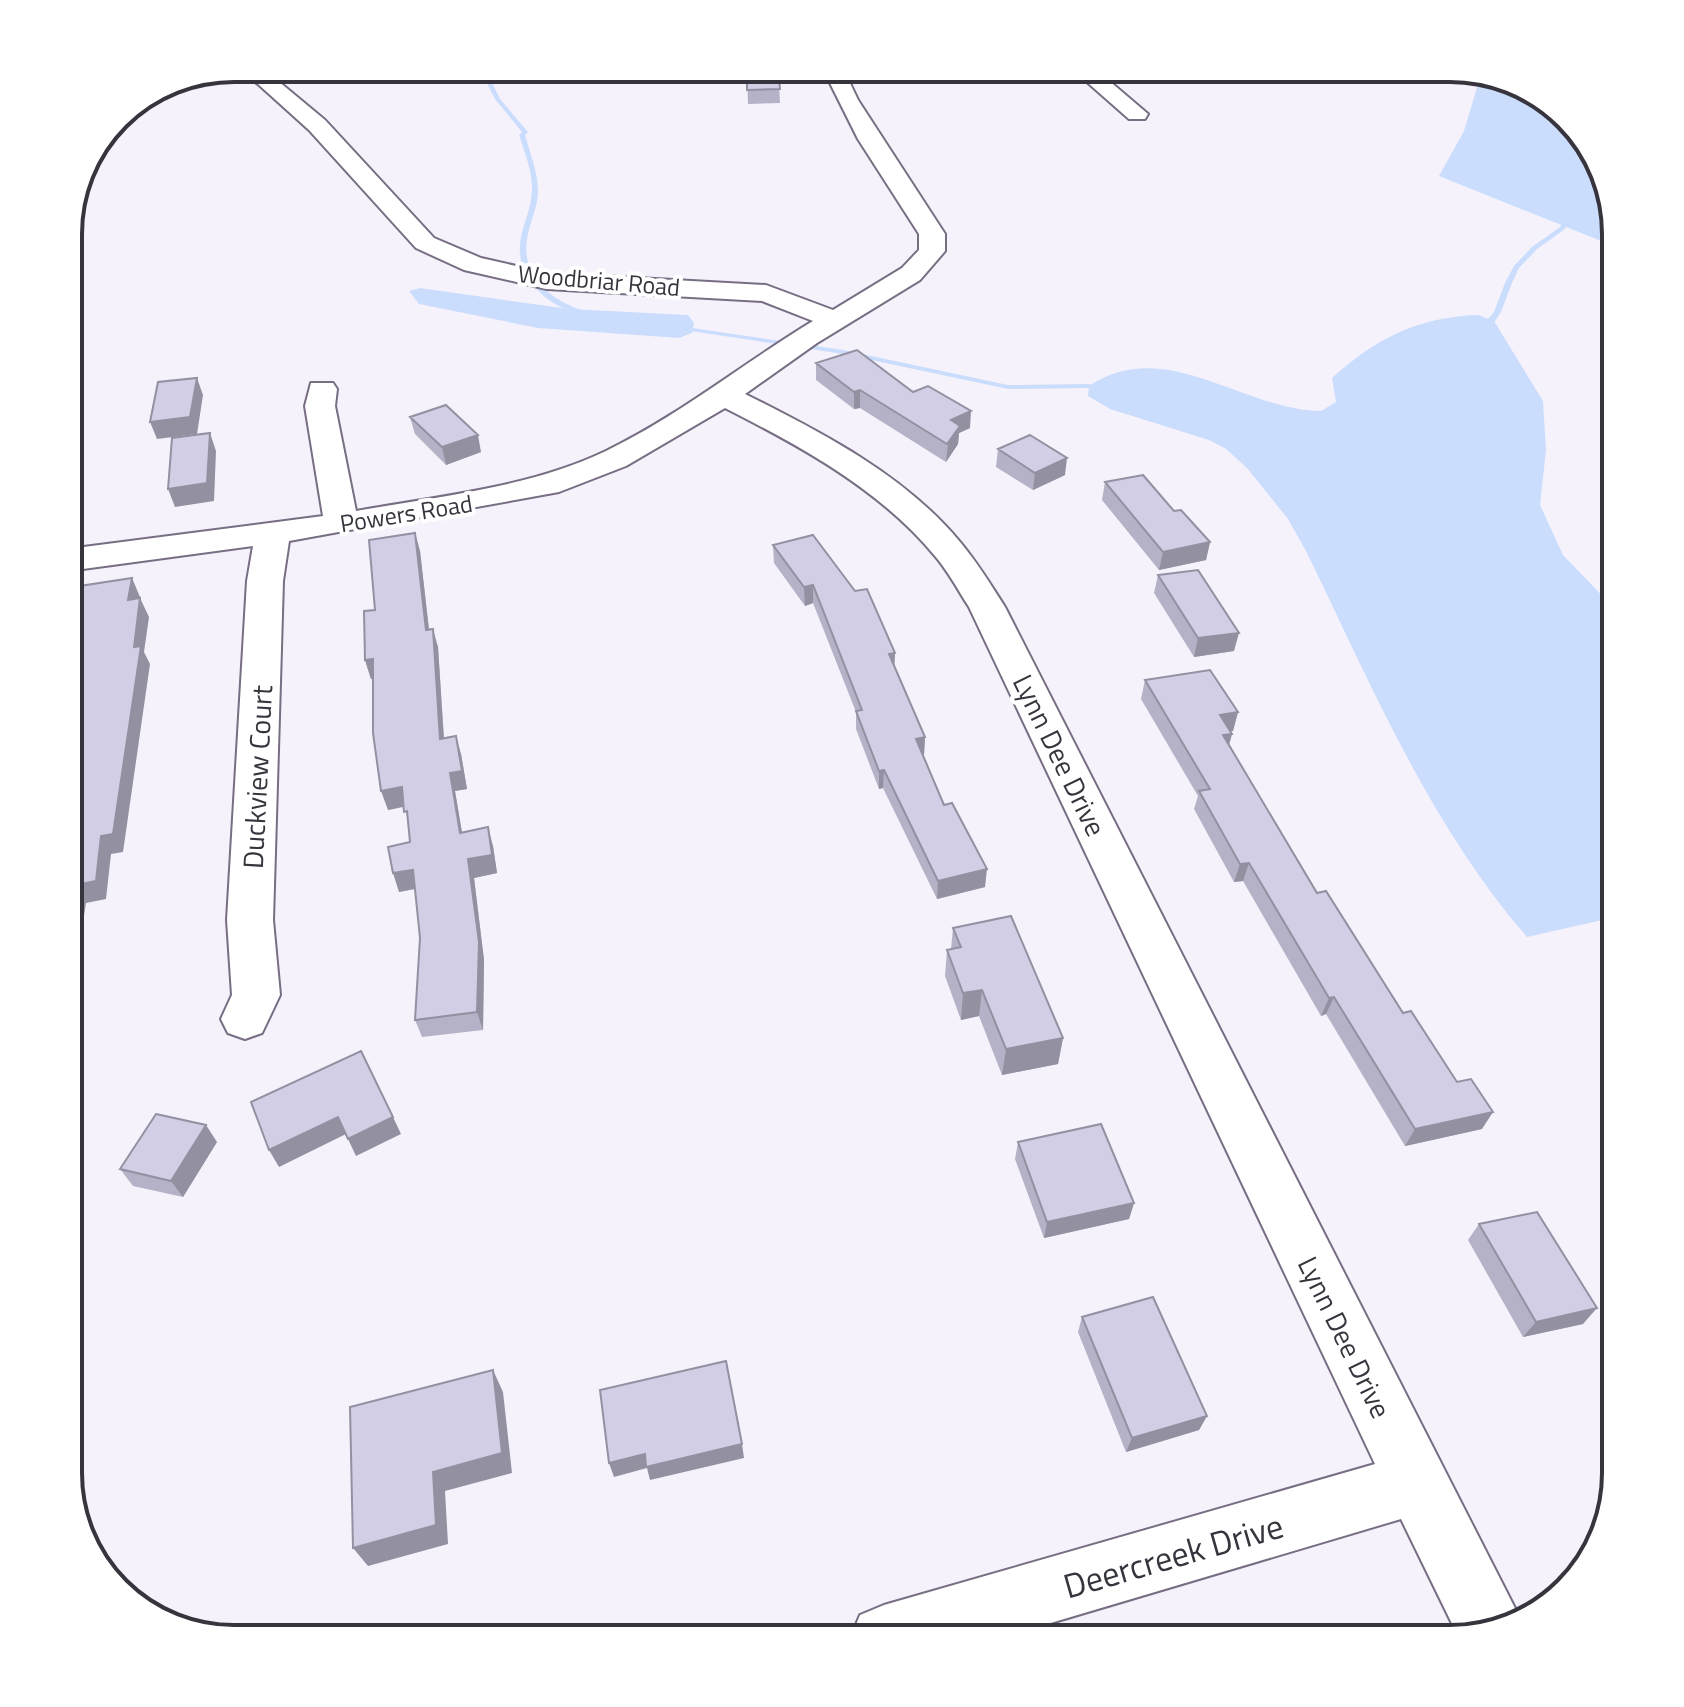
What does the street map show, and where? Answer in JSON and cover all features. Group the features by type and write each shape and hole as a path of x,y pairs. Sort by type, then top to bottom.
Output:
{"street":[{"name":"Woodbriar Road","path":"267,82 317,125 425,243 473,264 547,281 766,293 834,320"},
{"path":"721,394 911,274 932,251 932,234 879,150 857,123 839,82"},
{"path":"1098,82 1137,114"},
{"path":"322,389 320,406 341,524"},
{"name":"Powers Road","path":"82,558 341,524 547,485 615,459 665,433 721,394"},
{"name":"Lynn Dee Drive","path":"721,394 779,423 890,492 943,544 987,607 1486,1620"},
{"name":"Duckview Court","path":"245,1019 256,995 250,920 265,581 273,533"},
{"name":"Deercreek Drive","path":"932,1625 1416,1483"}],"water":[{"path":"1478,85 1508,94 1543,113 1571,141 1582,158 1599,204 1602,241 1439,176 1464,131"},
{"path":"420,288 569,309 688,315 694,323 692,333 679,338 538,328 419,304 409,291"},
{"path":"1478,315 1494,321 1543,401 1546,450 1540,505 1563,555 1602,595 1602,920 1527,937 1460,848 1431,800 1404,752 1306,551 1288,519 1247,468 1226,449 1209,440 1110,409 1088,396 1089,386 1118,372 1146,368 1175,371 1204,379 1291,408 1321,411 1336,402 1332,378 1365,352 1417,325"}],"building":[{"path":"747,82 779,82 780,89 747,90"},
{"path":"857,350 913,392 928,386 971,411 951,420 960,426 947,444 860,390 854,392 816,363"},
{"path":"197,378 190,417 150,422 158,382"},
{"path":"446,405 478,435 442,447 410,417"},
{"path":"210,433 207,483 168,489 172,438"},
{"path":"1030,435 1067,458 1035,473 998,449"},
{"path":"1143,475 1174,511 1181,510 1210,542 1163,552 1105,482"},
{"path":"415,533 426,630 433,629 440,739 456,736 462,771 450,773 460,833 488,827 492,855 468,859 479,942 477,1012 415,1020 420,938 413,870 393,873 388,847 410,842 407,811 404,812 402,787 381,791 373,733 373,659 365,660 364,611 375,610 369,540"},
{"path":"813,535 855,591 867,589 895,653 889,654 925,737 916,739 944,805 952,803 987,869 938,881 884,770 879,771 856,711 862,710 813,585 804,587 773,545"},
{"path":"1198,570 1239,633 1198,638 1158,575"},
{"path":"132,578 128,600 140,598 134,647 141,646 113,834 101,836 96,881 82,884 82,586"},
{"path":"1210,670 1238,712 1220,715 1232,734 1223,735 1317,893 1326,891 1403,1013 1411,1011 1457,1082 1471,1079 1493,1112 1415,1129 1334,997 1329,998 1249,863 1240,864 1199,791 1210,789 1145,680"},
{"path":"1011,916 1063,1038 1006,1049 982,990 963,993 947,950 961,947 953,928"},
{"path":"361,1051 393,1117 348,1139 338,1117 269,1150 251,1102"},
{"path":"156,1114 206,1125 171,1181 120,1169"},
{"path":"1101,1124 1134,1203 1047,1222 1018,1142"},
{"path":"1537,1212 1597,1308 1536,1322 1479,1224"},
{"path":"1153,1297 1207,1416 1132,1438 1082,1317"},
{"path":"726,1361 742,1444 646,1467 645,1454 609,1463 600,1390"},
{"path":"493,1370 502,1453 433,1472 436,1525 353,1548 350,1407"}],"waterway":[{"path":"489,82 498,99 525,132 522,135 532,167 535,192 523,242 525,266 544,293 563,305 583,312"},
{"path":"1483,330 1498,312 1508,283 1522,261 1534,248 1563,228 1568,216"},
{"path":"679,328 843,352 1008,387 1089,386 1104,389"}]}
